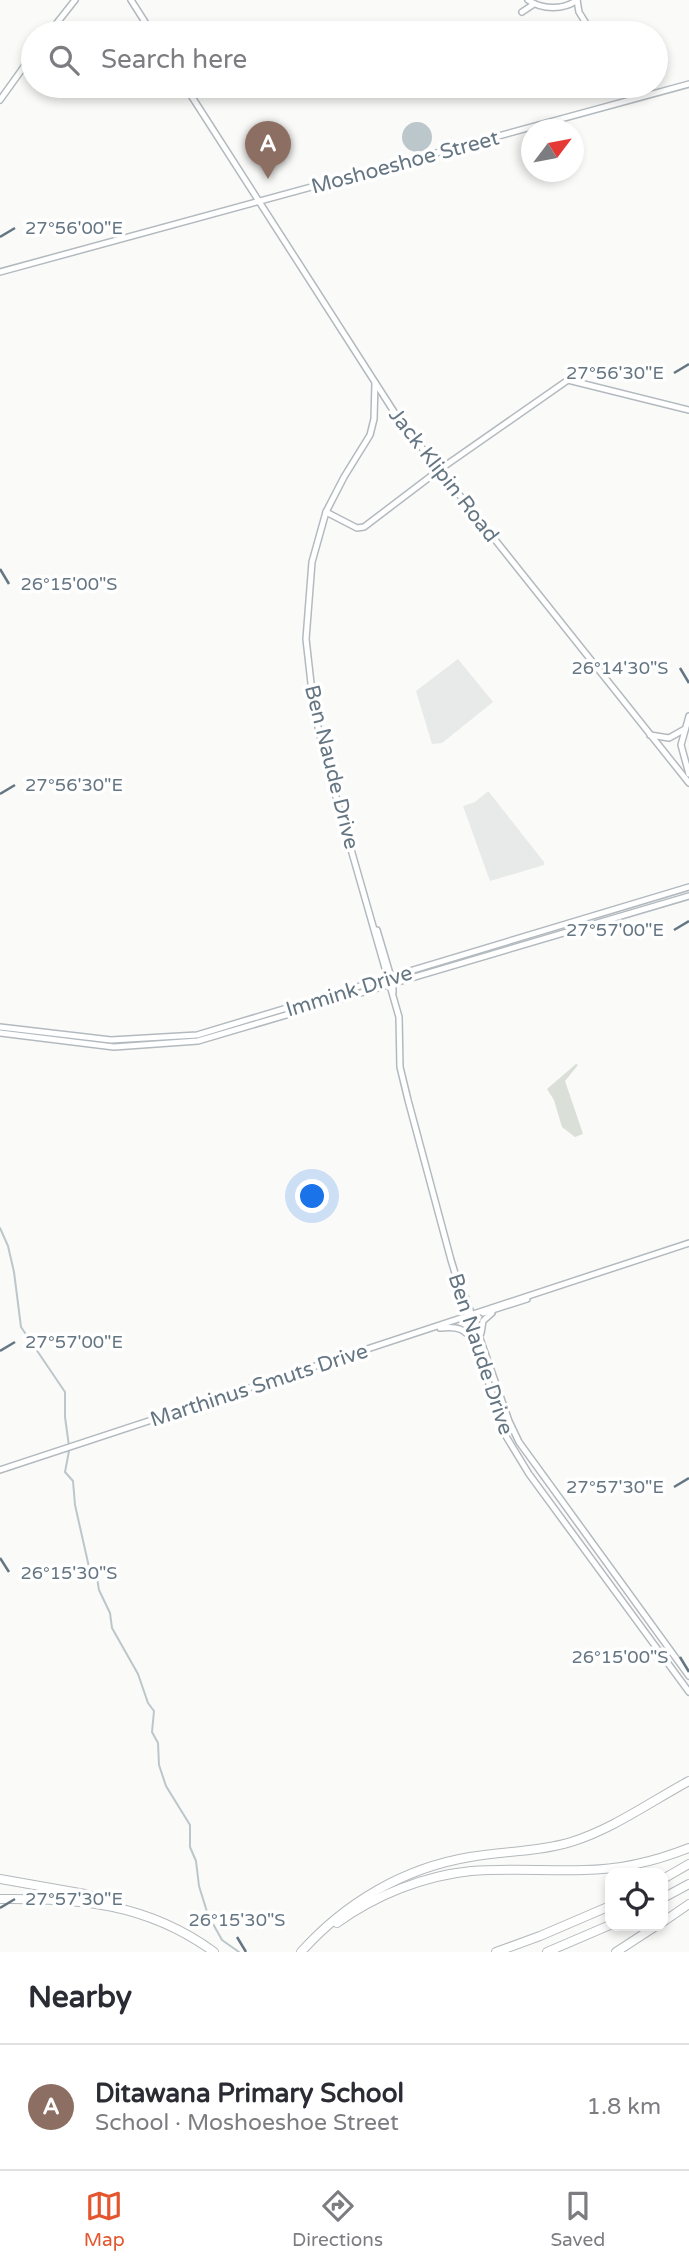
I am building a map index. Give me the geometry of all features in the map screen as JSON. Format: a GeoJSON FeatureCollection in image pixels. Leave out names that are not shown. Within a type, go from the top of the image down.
{"type":"FeatureCollection","features":[{"type":"Feature","properties":{"kind":"highway"},"geometry":{"type":"LineString","coordinates":[[302,1952],[342,1912],[391,1882],[457,1859],[572,1842],[622,1819],[687,1781]]}},
{"type":"Feature","properties":{"kind":"highway"},"geometry":{"type":"LineString","coordinates":[[302,1952],[330,1928],[365,1906],[400,1889],[430,1879],[486,1870],[606,1869],[648,1861],[689,1848]]}},
{"type":"Feature","properties":{"kind":"highway"},"geometry":{"type":"LineString","coordinates":[[668,1876],[689,1864]]}},
{"type":"Feature","properties":{"kind":"highway"},"geometry":{"type":"LineString","coordinates":[[0,1879],[85,1894],[180,1931],[214,1952]]}},
{"type":"Feature","properties":{"kind":"highway"},"geometry":{"type":"LineString","coordinates":[[668,1895],[689,1884]]}},
{"type":"Feature","properties":{"kind":"highway"},"geometry":{"type":"LineString","coordinates":[[0,1899],[57,1899],[124,1908]]}},
{"type":"Feature","properties":{"kind":"highway"},"geometry":{"type":"LineString","coordinates":[[668,1919],[686,1907]]}},
{"type":"Feature","properties":{"kind":"highway"},"geometry":{"type":"LineString","coordinates":[[496,1952],[550,1933],[605,1908]]}},
{"type":"Feature","properties":{"kind":"highway"},"geometry":{"type":"LineString","coordinates":[[547,1952],[605,1927]]}},
{"type":"Feature","properties":{"kind":"highway"},"geometry":{"type":"LineString","coordinates":[[617,1952],[648,1931]]}},
{"type":"Feature","properties":{"kind":"main road"},"geometry":{"type":"LineString","coordinates":[[58,21],[75,0]]}},
{"type":"Feature","properties":{"kind":"main road"},"geometry":{"type":"LineString","coordinates":[[131,0],[144,21]]}},
{"type":"Feature","properties":{"kind":"main road"},"geometry":{"type":"LineString","coordinates":[[530,1],[549,7],[570,5],[577,0],[579,12]]}},
{"type":"Feature","properties":{"kind":"main road"},"geometry":{"type":"LineString","coordinates":[[570,5],[585,21]]}},
{"type":"Feature","properties":{"kind":"main road"},"geometry":{"type":"LineString","coordinates":[[0,100],[21,71]]}},
{"type":"Feature","properties":{"kind":"main road","name":"Moshoeshoe Street"},"geometry":{"type":"LineString","coordinates":[[668,89],[689,84]]}},
{"type":"Feature","properties":{"kind":"main road","name":"Jack Klipin Road"},"geometry":{"type":"LineString","coordinates":[[194,98],[398,418],[648,734],[687,774]]}},
{"type":"Feature","properties":{"kind":"main road","name":"Moshoeshoe Street"},"geometry":{"type":"LineString","coordinates":[[0,272],[634,98]]}},
{"type":"Feature","properties":{"kind":"main road"},"geometry":{"type":"LineString","coordinates":[[326,512],[357,528],[365,527],[439,470],[568,380],[689,410]]}},
{"type":"Feature","properties":{"kind":"main road","name":"Ben Naude Drive"},"geometry":{"type":"LineString","coordinates":[[375,383],[374,419],[370,435],[326,512],[312,562],[306,639],[314,710],[331,780],[401,1024],[401,1072],[499,1421],[519,1460],[689,1692]]}},
{"type":"Feature","properties":{"kind":"main road"},"geometry":{"type":"LineString","coordinates":[[688,786],[681,745],[689,716]]}},
{"type":"Feature","properties":{"kind":"main road"},"geometry":{"type":"LineString","coordinates":[[648,734],[669,738],[685,729]]}},
{"type":"Feature","properties":{"kind":"main road","name":"Immink Drive"},"geometry":{"type":"LineString","coordinates":[[0,1033],[108,1047],[198,1041],[689,887]]}},
{"type":"Feature","properties":{"kind":"main road","name":"Immink Drive"},"geometry":{"type":"LineString","coordinates":[[0,1027],[111,1040],[197,1035],[689,896]]}},
{"type":"Feature","properties":{"kind":"main road","name":"Marthinus Smuts Drive"},"geometry":{"type":"LineString","coordinates":[[0,1470],[689,1243]]}},
{"type":"Feature","properties":{"kind":"main road"},"geometry":{"type":"LineString","coordinates":[[470,1316],[503,1307],[546,1290]]}},
{"type":"Feature","properties":{"kind":"main road"},"geometry":{"type":"LineString","coordinates":[[481,1351],[481,1324],[503,1307]]}},
{"type":"Feature","properties":{"kind":"main road","name":"Marthinus Smuts Drive"},"geometry":{"type":"LineString","coordinates":[[393,1340],[440,1328],[470,1316]]}},
{"type":"Feature","properties":{"kind":"main road"},"geometry":{"type":"LineString","coordinates":[[440,1328],[455,1326],[464,1330],[481,1351]]}},
{"type":"Feature","properties":{"kind":"main road","name":"Ben Naude Drive"},"geometry":{"type":"LineString","coordinates":[[481,1351],[527,1456],[689,1676]]}},
{"type":"Feature","properties":{"kind":"shaded area"},"geometry":{"type":"Polygon","coordinates":[[[417,122],[428,126],[432,137],[428,148],[417,152],[406,148],[402,137],[406,126],[417,122]]]}},
{"type":"Feature","properties":{"kind":"shaded area"},"geometry":{"type":"Polygon","coordinates":[[[458,659],[493,702],[442,743],[432,744],[416,691],[458,659]]]}},
{"type":"Feature","properties":{"kind":"shaded area"},"geometry":{"type":"Polygon","coordinates":[[[487,792],[544,865],[490,881],[463,806],[475,802],[487,792]]]}},
{"type":"Feature","properties":{"kind":"shaded area"},"geometry":{"type":"Polygon","coordinates":[[[578,1065],[565,1081],[583,1134],[575,1137],[562,1127],[554,1100],[547,1089],[578,1065]]]}},
{"type":"Feature","properties":{"kind":"waterway"},"geometry":{"type":"LineString","coordinates":[[0,1228],[8,1246],[14,1272],[21,1327],[65,1392],[69,1446]]}},
{"type":"Feature","properties":{"kind":"waterway"},"geometry":{"type":"LineString","coordinates":[[69,1451],[65,1472],[73,1481],[75,1505],[89,1567],[97,1578],[99,1590],[110,1613],[112,1628],[138,1674],[148,1703],[154,1711],[152,1732],[158,1743],[159,1765],[166,1786],[190,1825],[190,1847],[196,1861],[199,1886],[208,1915],[222,1940],[239,1952]]}},
{"type":"Feature","properties":{"kind":"place","name":"Ditawana Primary School"},"geometry":{"type":"Point","coordinates":[268,179]}}]}
